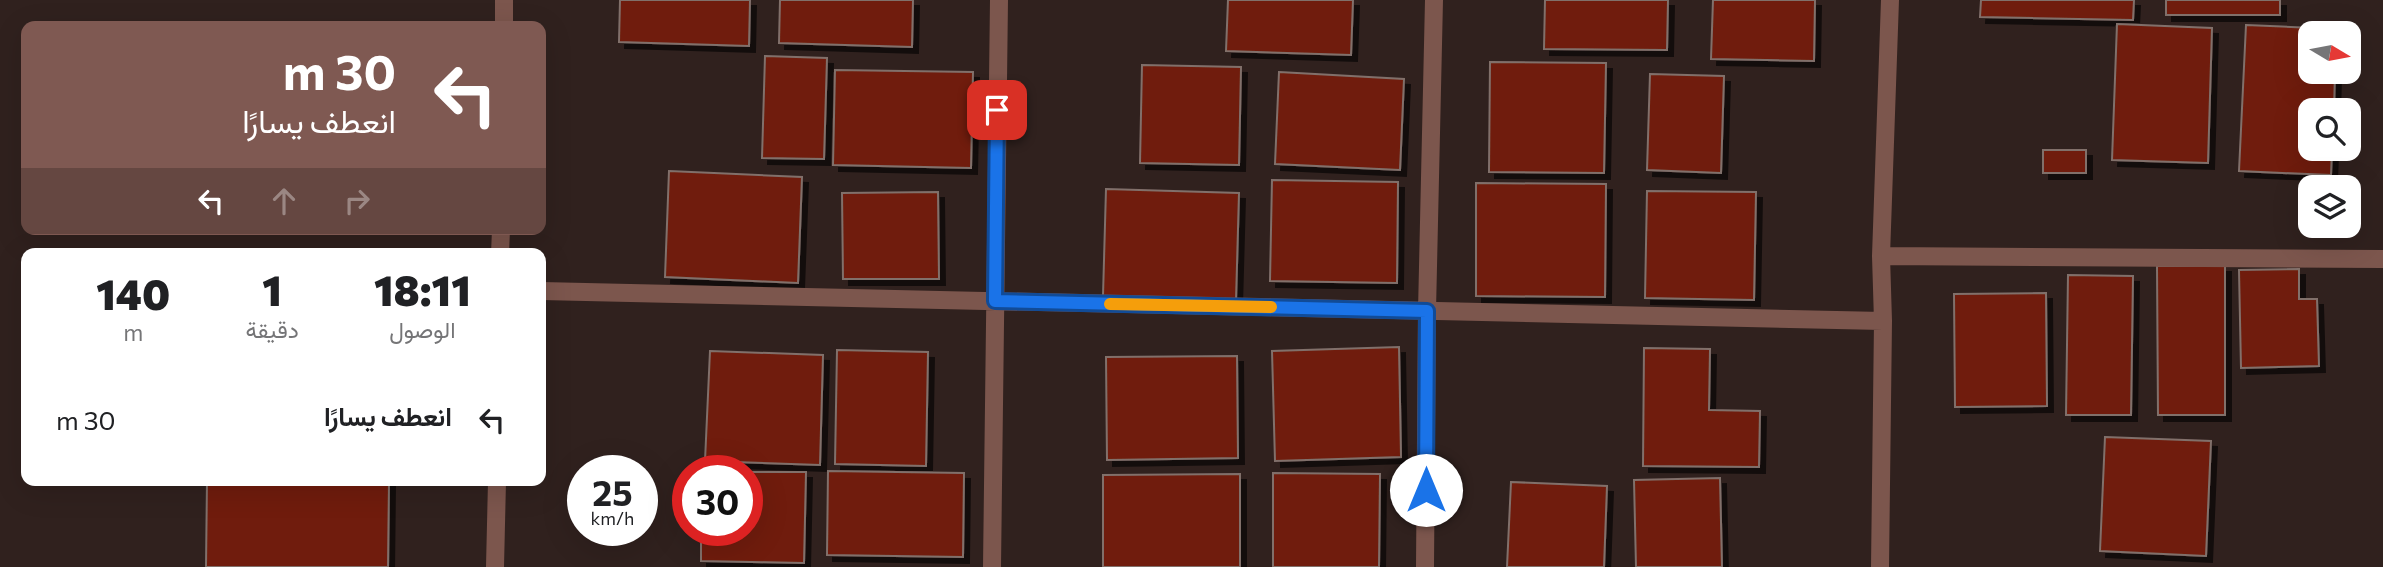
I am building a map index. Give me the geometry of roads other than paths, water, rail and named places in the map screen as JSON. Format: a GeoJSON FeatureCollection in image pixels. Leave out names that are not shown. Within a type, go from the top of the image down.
{"type":"FeatureCollection","features":[{"type":"Feature","properties":{"kind":"street"},"geometry":{"type":"LineString","coordinates":[[504,0],[504,21]]}},
{"type":"Feature","properties":{"kind":"street"},"geometry":{"type":"LineString","coordinates":[[992,567],[999,0]]}},
{"type":"Feature","properties":{"kind":"street"},"geometry":{"type":"LineString","coordinates":[[1425,567],[1434,0]]}},
{"type":"Feature","properties":{"kind":"street"},"geometry":{"type":"LineString","coordinates":[[1880,567],[1883,321],[1881,256],[1889,0]]}},
{"type":"Feature","properties":{"kind":"street"},"geometry":{"type":"LineString","coordinates":[[1881,256],[2383,259]]}},
{"type":"Feature","properties":{"kind":"street"},"geometry":{"type":"LineString","coordinates":[[546,291],[1883,321]]}},
{"type":"Feature","properties":{"kind":"street"},"geometry":{"type":"LineString","coordinates":[[495,567],[497,486]]}}]}
